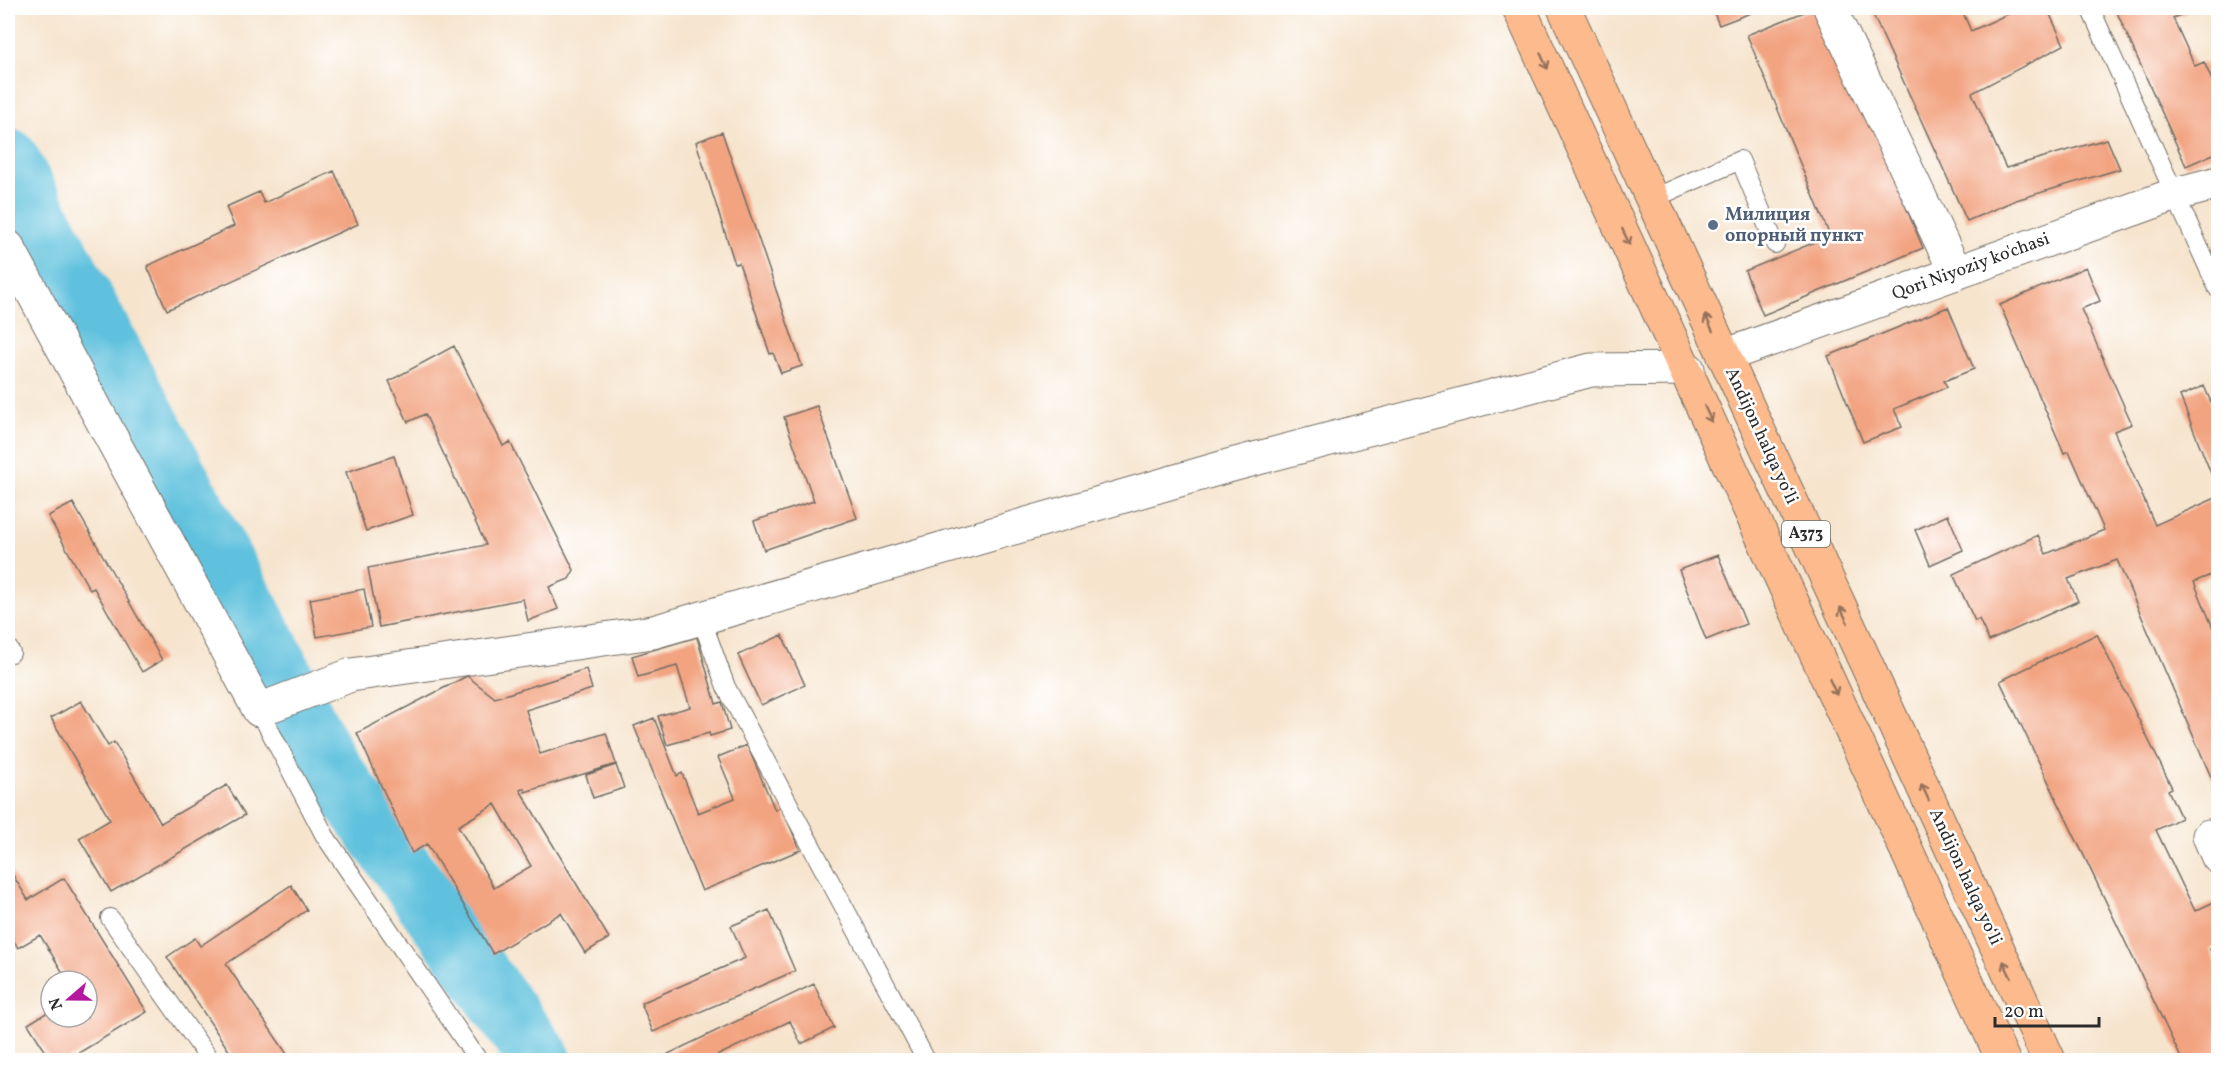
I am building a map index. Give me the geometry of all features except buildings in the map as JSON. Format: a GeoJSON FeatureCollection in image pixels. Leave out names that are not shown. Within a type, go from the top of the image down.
{"type":"FeatureCollection","features":[{"type":"Feature","properties":{"kind":"highway","name":"A373"},"geometry":{"type":"LineString","coordinates":[[1519,8],[1688,369],[2003,1060]]}},
{"type":"Feature","properties":{"kind":"highway","name":"Andijon halqa yo‘li"},"geometry":{"type":"LineString","coordinates":[[1564,8],[2049,1060]]}},
{"type":"Feature","properties":{"kind":"street"},"geometry":{"type":"LineString","coordinates":[[1830,8],[1956,273]]}},
{"type":"Feature","properties":{"kind":"street","name":"Qori Niyoziy ko'chasi"},"geometry":{"type":"LineString","coordinates":[[1724,356],[2176,194],[2218,183]]}},
{"type":"Feature","properties":{"kind":"street"},"geometry":{"type":"LineString","coordinates":[[8,247],[260,710],[351,675],[653,632],[1228,466],[1591,370],[1688,369]]}},
{"type":"Feature","properties":{"kind":"lane"},"geometry":{"type":"LineString","coordinates":[[2090,8],[2218,289]]}},
{"type":"Feature","properties":{"kind":"lane"},"geometry":{"type":"LineString","coordinates":[[1652,199],[1740,160],[1775,244]]}},
{"type":"Feature","properties":{"kind":"lane"},"geometry":{"type":"LineString","coordinates":[[701,618],[726,687],[926,1060]]}},
{"type":"Feature","properties":{"kind":"lane"},"geometry":{"type":"LineString","coordinates":[[260,710],[325,836],[478,1060]]}},
{"type":"Feature","properties":{"kind":"lane"},"geometry":{"type":"LineString","coordinates":[[110,918],[210,1060]]}},
{"type":"Feature","properties":{"kind":"waterway"},"geometry":{"type":"LineString","coordinates":[[8,159],[276,662],[325,761],[541,1060]]}},
{"type":"Feature","properties":{"kind":"place","name":"Милиция опорный пункт"},"geometry":{"type":"Point","coordinates":[1713,225]}}]}
